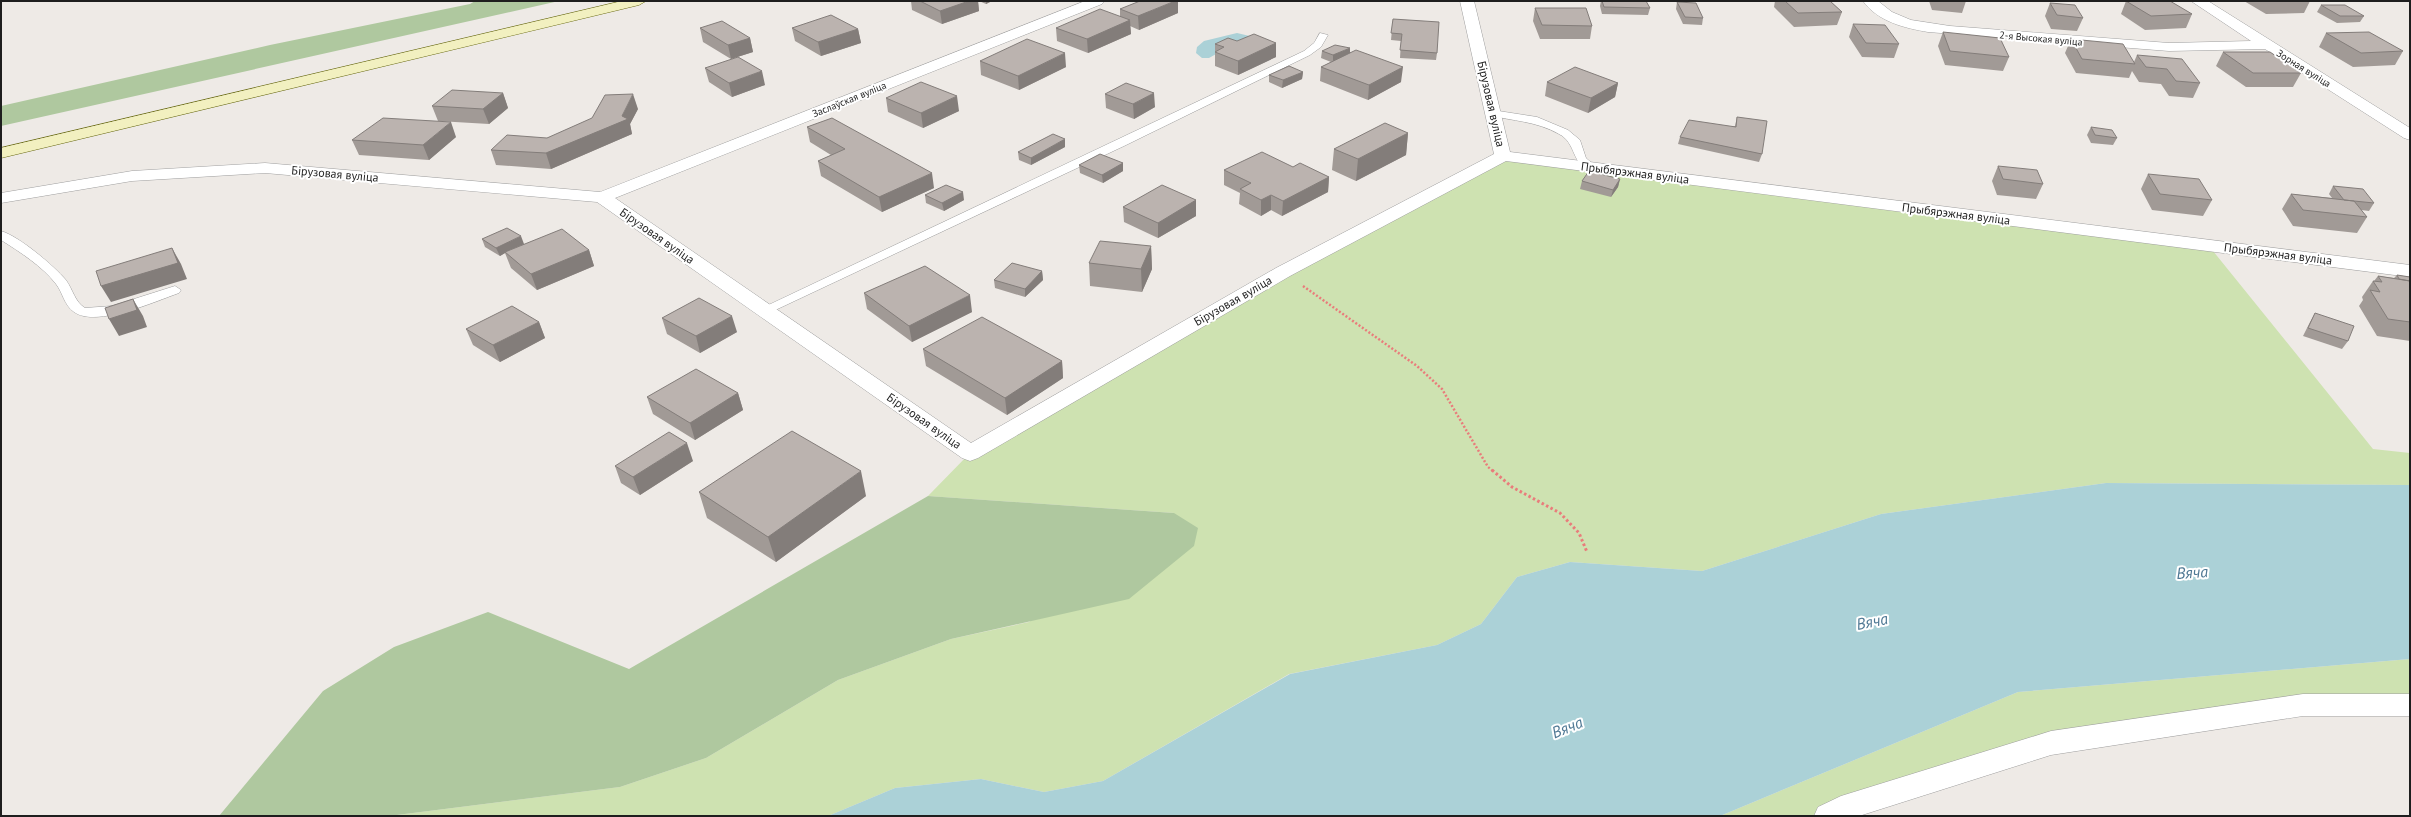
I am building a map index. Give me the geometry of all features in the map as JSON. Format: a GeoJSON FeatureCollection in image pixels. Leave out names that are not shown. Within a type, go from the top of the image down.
{"type":"FeatureCollection","features":[{"type":"Feature","properties":{"kind":"main road"},"geometry":{"type":"LineString","coordinates":[[1,152],[639,1]]}},
{"type":"Feature","properties":{"kind":"street","name":"Заслаўская вуліца"},"geometry":{"type":"LineString","coordinates":[[602,197],[1097,1]]}},
{"type":"Feature","properties":{"kind":"street","name":"Бірузовая вуліца"},"geometry":{"type":"LineString","coordinates":[[1,198],[132,176],[265,168],[602,197],[970,453],[1283,272],[1503,156],[1467,1]]}},
{"type":"Feature","properties":{"kind":"street","name":"2-я Высокая вуліца"},"geometry":{"type":"LineString","coordinates":[[1870,1],[1877,9],[1896,20],[1919,27],[2169,46],[2267,45]]}},
{"type":"Feature","properties":{"kind":"street","name":"Зорная вуліца"},"geometry":{"type":"LineString","coordinates":[[2198,1],[2410,135]]}},
{"type":"Feature","properties":{"kind":"street","name":"Прыбярэжная вуліца"},"geometry":{"type":"LineString","coordinates":[[1503,156],[2410,271]]}},
{"type":"Feature","properties":{"kind":"street"},"geometry":{"type":"LineString","coordinates":[[1829,816],[1852,805],[2051,743],[2303,705],[2410,705]]}},
{"type":"Feature","properties":{"kind":"lane"},"geometry":{"type":"LineString","coordinates":[[764,310],[1120,144],[1300,56],[1318,45],[1323,35]]}},
{"type":"Feature","properties":{"kind":"lane"},"geometry":{"type":"LineString","coordinates":[[1492,113],[1533,119],[1564,132],[1576,142],[1580,159],[1592,168]]}},
{"type":"Feature","properties":{"kind":"lane"},"geometry":{"type":"LineString","coordinates":[[1,235],[26,250],[60,281],[74,307],[82,312],[99,313],[175,290]]}},
{"type":"Feature","properties":{"kind":"path"},"geometry":{"type":"LineString","coordinates":[[1283,272],[1417,366],[1442,390],[1488,467],[1512,487],[1560,513],[1579,533],[1587,552]]}},
{"type":"Feature","properties":{"kind":"green space"},"geometry":{"type":"Polygon","coordinates":[[[475,1],[559,1],[1,126],[1,106],[270,45],[470,4],[475,1]]]}},
{"type":"Feature","properties":{"kind":"green space"},"geometry":{"type":"Polygon","coordinates":[[[1503,156],[2209,246],[2373,449],[2410,453],[2410,485],[2106,483],[1881,514],[1702,571],[1570,562],[1517,577],[1481,624],[1437,645],[1289,674],[1103,781],[1044,792],[981,779],[895,788],[828,816],[389,816],[620,787],[706,758],[838,680],[951,639],[1029,622],[1174,513],[928,496],[970,453],[1503,156]]]}},
{"type":"Feature","properties":{"kind":"green space"},"geometry":{"type":"Polygon","coordinates":[[[928,496],[1174,513],[1198,528],[1194,546],[1129,599],[951,639],[838,680],[706,758],[620,787],[389,816],[219,816],[323,691],[394,647],[488,612],[629,669],[928,496]]]}},
{"type":"Feature","properties":{"kind":"green space"},"geometry":{"type":"Polygon","coordinates":[[[2410,659],[2410,705],[2303,705],[2051,743],[1829,816],[1720,816],[2018,692],[2410,659]]]}},
{"type":"Feature","properties":{"kind":"water"},"geometry":{"type":"Polygon","coordinates":[[[1237,33],[1258,38],[1225,49],[1209,58],[1202,58],[1196,53],[1197,47],[1204,41],[1237,33]]]}},
{"type":"Feature","properties":{"kind":"water","name":"Вяча"},"geometry":{"type":"Polygon","coordinates":[[[2106,483],[2410,485],[2410,659],[2018,692],[1720,816],[828,816],[895,788],[981,779],[1044,792],[1103,781],[1290,674],[1437,645],[1481,624],[1517,577],[1570,562],[1702,571],[1881,514],[2106,483]]]}},
{"type":"Feature","properties":{"kind":"building"},"geometry":{"type":"Polygon","coordinates":[[[920,1],[969,1],[940,11],[920,1]]]}},
{"type":"Feature","properties":{"kind":"building"},"geometry":{"type":"Polygon","coordinates":[[[1140,1],[1175,1],[1138,16],[1120,9],[1140,1]]]}},
{"type":"Feature","properties":{"kind":"building"},"geometry":{"type":"Polygon","coordinates":[[[1602,1],[1646,1],[1650,8],[1604,7],[1602,1]]]}},
{"type":"Feature","properties":{"kind":"building"},"geometry":{"type":"Polygon","coordinates":[[[1785,1],[1830,1],[1842,12],[1798,13],[1785,1]]]}},
{"type":"Feature","properties":{"kind":"building"},"geometry":{"type":"Polygon","coordinates":[[[2126,1],[2170,1],[2192,14],[2151,16],[2126,1]]]}},
{"type":"Feature","properties":{"kind":"building"},"geometry":{"type":"Polygon","coordinates":[[[1677,2],[1696,3],[1703,18],[1685,17],[1677,2]]]}},
{"type":"Feature","properties":{"kind":"building"},"geometry":{"type":"Polygon","coordinates":[[[2050,3],[2075,5],[2083,18],[2057,15],[2050,3]]]}},
{"type":"Feature","properties":{"kind":"building"},"geometry":{"type":"Polygon","coordinates":[[[2321,5],[2345,5],[2364,16],[2340,16],[2321,5]]]}},
{"type":"Feature","properties":{"kind":"building"},"geometry":{"type":"Polygon","coordinates":[[[1535,8],[1586,8],[1592,26],[1542,25],[1535,8]]]}},
{"type":"Feature","properties":{"kind":"building"},"geometry":{"type":"Polygon","coordinates":[[[1100,9],[1130,20],[1087,39],[1056,28],[1100,9]]]}},
{"type":"Feature","properties":{"kind":"building"},"geometry":{"type":"Polygon","coordinates":[[[831,15],[858,29],[818,42],[792,28],[831,15]]]}},
{"type":"Feature","properties":{"kind":"building"},"geometry":{"type":"Polygon","coordinates":[[[1393,19],[1439,22],[1437,53],[1400,50],[1402,34],[1391,33],[1393,19]]]}},
{"type":"Feature","properties":{"kind":"building"},"geometry":{"type":"Polygon","coordinates":[[[722,21],[750,38],[728,45],[700,28],[722,21]]]}},
{"type":"Feature","properties":{"kind":"building"},"geometry":{"type":"Polygon","coordinates":[[[1853,24],[1885,25],[1899,44],[1866,43],[1853,24]]]}},
{"type":"Feature","properties":{"kind":"building"},"geometry":{"type":"Polygon","coordinates":[[[1943,32],[2000,38],[2009,57],[1950,51],[1943,32]]]}},
{"type":"Feature","properties":{"kind":"building"},"geometry":{"type":"Polygon","coordinates":[[[2369,32],[2403,51],[2361,53],[2326,33],[2369,32]]]}},
{"type":"Feature","properties":{"kind":"building"},"geometry":{"type":"Polygon","coordinates":[[[1254,34],[1276,43],[1238,61],[1215,52],[1224,47],[1215,44],[1228,38],[1237,41],[1254,34]]]}},
{"type":"Feature","properties":{"kind":"building"},"geometry":{"type":"Polygon","coordinates":[[[1027,39],[1065,53],[1018,76],[980,61],[1027,39]]]}},
{"type":"Feature","properties":{"kind":"building"},"geometry":{"type":"Polygon","coordinates":[[[2071,39],[2123,44],[2135,64],[2082,59],[2071,39]]]}},
{"type":"Feature","properties":{"kind":"building"},"geometry":{"type":"Polygon","coordinates":[[[1335,45],[1350,48],[1333,55],[1322,51],[1335,45]]]}},
{"type":"Feature","properties":{"kind":"building"},"geometry":{"type":"Polygon","coordinates":[[[1356,50],[1403,67],[1369,85],[1321,67],[1356,50]]]}},
{"type":"Feature","properties":{"kind":"building"},"geometry":{"type":"Polygon","coordinates":[[[2223,52],[2270,52],[2301,73],[2253,73],[2223,52]]]}},
{"type":"Feature","properties":{"kind":"building"},"geometry":{"type":"Polygon","coordinates":[[[2137,55],[2182,59],[2200,83],[2176,81],[2167,69],[2146,67],[2137,55]]]}},
{"type":"Feature","properties":{"kind":"building"},"geometry":{"type":"Polygon","coordinates":[[[738,57],[762,71],[729,83],[705,68],[738,57]]]}},
{"type":"Feature","properties":{"kind":"building"},"geometry":{"type":"Polygon","coordinates":[[[1289,66],[1303,72],[1283,80],[1269,75],[1289,66]]]}},
{"type":"Feature","properties":{"kind":"building"},"geometry":{"type":"Polygon","coordinates":[[[1575,67],[1618,83],[1591,98],[1547,82],[1575,67]]]}},
{"type":"Feature","properties":{"kind":"building"},"geometry":{"type":"Polygon","coordinates":[[[921,82],[957,96],[921,113],[886,98],[921,82]]]}},
{"type":"Feature","properties":{"kind":"building"},"geometry":{"type":"Polygon","coordinates":[[[1126,83],[1154,93],[1133,104],[1105,94],[1126,83]]]}},
{"type":"Feature","properties":{"kind":"building"},"geometry":{"type":"Polygon","coordinates":[[[452,90],[503,93],[483,109],[432,106],[452,90]]]}},
{"type":"Feature","properties":{"kind":"building"},"geometry":{"type":"Polygon","coordinates":[[[633,94],[622,116],[628,119],[546,153],[491,150],[507,135],[547,138],[592,118],[605,95],[633,94]]]}},
{"type":"Feature","properties":{"kind":"building"},"geometry":{"type":"Polygon","coordinates":[[[1737,117],[1767,121],[1762,154],[1680,137],[1689,120],[1736,127],[1737,117]]]}},
{"type":"Feature","properties":{"kind":"building"},"geometry":{"type":"Polygon","coordinates":[[[383,118],[451,122],[423,145],[352,140],[383,118]]]}},
{"type":"Feature","properties":{"kind":"building"},"geometry":{"type":"Polygon","coordinates":[[[832,118],[932,173],[879,197],[818,161],[845,149],[807,127],[832,118]]]}},
{"type":"Feature","properties":{"kind":"building"},"geometry":{"type":"Polygon","coordinates":[[[1385,123],[1408,133],[1358,159],[1334,149],[1385,123]]]}},
{"type":"Feature","properties":{"kind":"building"},"geometry":{"type":"Polygon","coordinates":[[[2091,127],[2112,130],[2117,138],[2095,135],[2091,127]]]}},
{"type":"Feature","properties":{"kind":"building"},"geometry":{"type":"Polygon","coordinates":[[[1053,134],[1065,139],[1031,158],[1018,152],[1053,134]]]}},
{"type":"Feature","properties":{"kind":"building"},"geometry":{"type":"Polygon","coordinates":[[[1262,152],[1293,167],[1300,163],[1329,177],[1283,201],[1271,195],[1261,200],[1240,189],[1251,183],[1224,170],[1262,152]]]}},
{"type":"Feature","properties":{"kind":"building"},"geometry":{"type":"Polygon","coordinates":[[[1100,154],[1123,163],[1102,175],[1079,165],[1100,154]]]}},
{"type":"Feature","properties":{"kind":"building"},"geometry":{"type":"Polygon","coordinates":[[[1998,166],[2037,170],[2043,184],[2003,179],[1998,166]]]}},
{"type":"Feature","properties":{"kind":"building"},"geometry":{"type":"Polygon","coordinates":[[[1589,171],[1620,179],[1613,190],[1582,181],[1589,171]]]}},
{"type":"Feature","properties":{"kind":"building"},"geometry":{"type":"Polygon","coordinates":[[[2148,174],[2199,179],[2212,200],[2160,194],[2148,174]]]}},
{"type":"Feature","properties":{"kind":"building"},"geometry":{"type":"Polygon","coordinates":[[[946,185],[963,192],[942,203],[925,195],[946,185]]]}},
{"type":"Feature","properties":{"kind":"building"},"geometry":{"type":"Polygon","coordinates":[[[1162,185],[1196,200],[1158,223],[1123,207],[1162,185]]]}},
{"type":"Feature","properties":{"kind":"building"},"geometry":{"type":"Polygon","coordinates":[[[2333,186],[2363,189],[2374,203],[2344,200],[2333,186]]]}},
{"type":"Feature","properties":{"kind":"building"},"geometry":{"type":"Polygon","coordinates":[[[2291,194],[2354,201],[2367,217],[2303,210],[2291,194]]]}},
{"type":"Feature","properties":{"kind":"building"},"geometry":{"type":"Polygon","coordinates":[[[507,228],[521,236],[496,248],[482,239],[507,228]]]}},
{"type":"Feature","properties":{"kind":"building"},"geometry":{"type":"Polygon","coordinates":[[[562,229],[589,250],[531,274],[505,252],[562,229]]]}},
{"type":"Feature","properties":{"kind":"building"},"geometry":{"type":"Polygon","coordinates":[[[1100,241],[1151,246],[1141,269],[1089,263],[1100,241]]]}},
{"type":"Feature","properties":{"kind":"building"},"geometry":{"type":"Polygon","coordinates":[[[172,248],[178,263],[101,286],[96,271],[172,248]]]}},
{"type":"Feature","properties":{"kind":"building"},"geometry":{"type":"Polygon","coordinates":[[[1012,263],[1042,271],[1025,289],[994,280],[1012,263]]]}},
{"type":"Feature","properties":{"kind":"building"},"geometry":{"type":"Polygon","coordinates":[[[925,266],[970,295],[909,326],[864,293],[925,266]]]}},
{"type":"Feature","properties":{"kind":"building"},"geometry":{"type":"Polygon","coordinates":[[[2397,275],[2410,277],[2410,281],[2399,279],[2397,275]]]}},
{"type":"Feature","properties":{"kind":"building"},"geometry":{"type":"Polygon","coordinates":[[[2378,276],[2410,281],[2410,322],[2388,319],[2370,290],[2380,292],[2373,281],[2382,282],[2378,276]]]}},
{"type":"Feature","properties":{"kind":"building"},"geometry":{"type":"Polygon","coordinates":[[[699,298],[732,316],[696,336],[662,318],[699,298]]]}},
{"type":"Feature","properties":{"kind":"building"},"geometry":{"type":"Polygon","coordinates":[[[133,299],[137,310],[109,319],[105,308],[133,299]]]}},
{"type":"Feature","properties":{"kind":"building"},"geometry":{"type":"Polygon","coordinates":[[[512,306],[539,322],[493,345],[466,329],[512,306]]]}},
{"type":"Feature","properties":{"kind":"building"},"geometry":{"type":"Polygon","coordinates":[[[2315,313],[2354,326],[2348,341],[2308,328],[2315,313]]]}},
{"type":"Feature","properties":{"kind":"building"},"geometry":{"type":"Polygon","coordinates":[[[982,317],[1062,361],[1005,398],[923,349],[982,317]]]}},
{"type":"Feature","properties":{"kind":"building"},"geometry":{"type":"Polygon","coordinates":[[[696,369],[738,393],[690,423],[647,397],[696,369]]]}},
{"type":"Feature","properties":{"kind":"building"},"geometry":{"type":"Polygon","coordinates":[[[792,431],[861,471],[768,537],[699,492],[792,431]]]}},
{"type":"Feature","properties":{"kind":"building"},"geometry":{"type":"Polygon","coordinates":[[[669,432],[687,443],[633,477],[615,466],[669,432]]]}}]}
